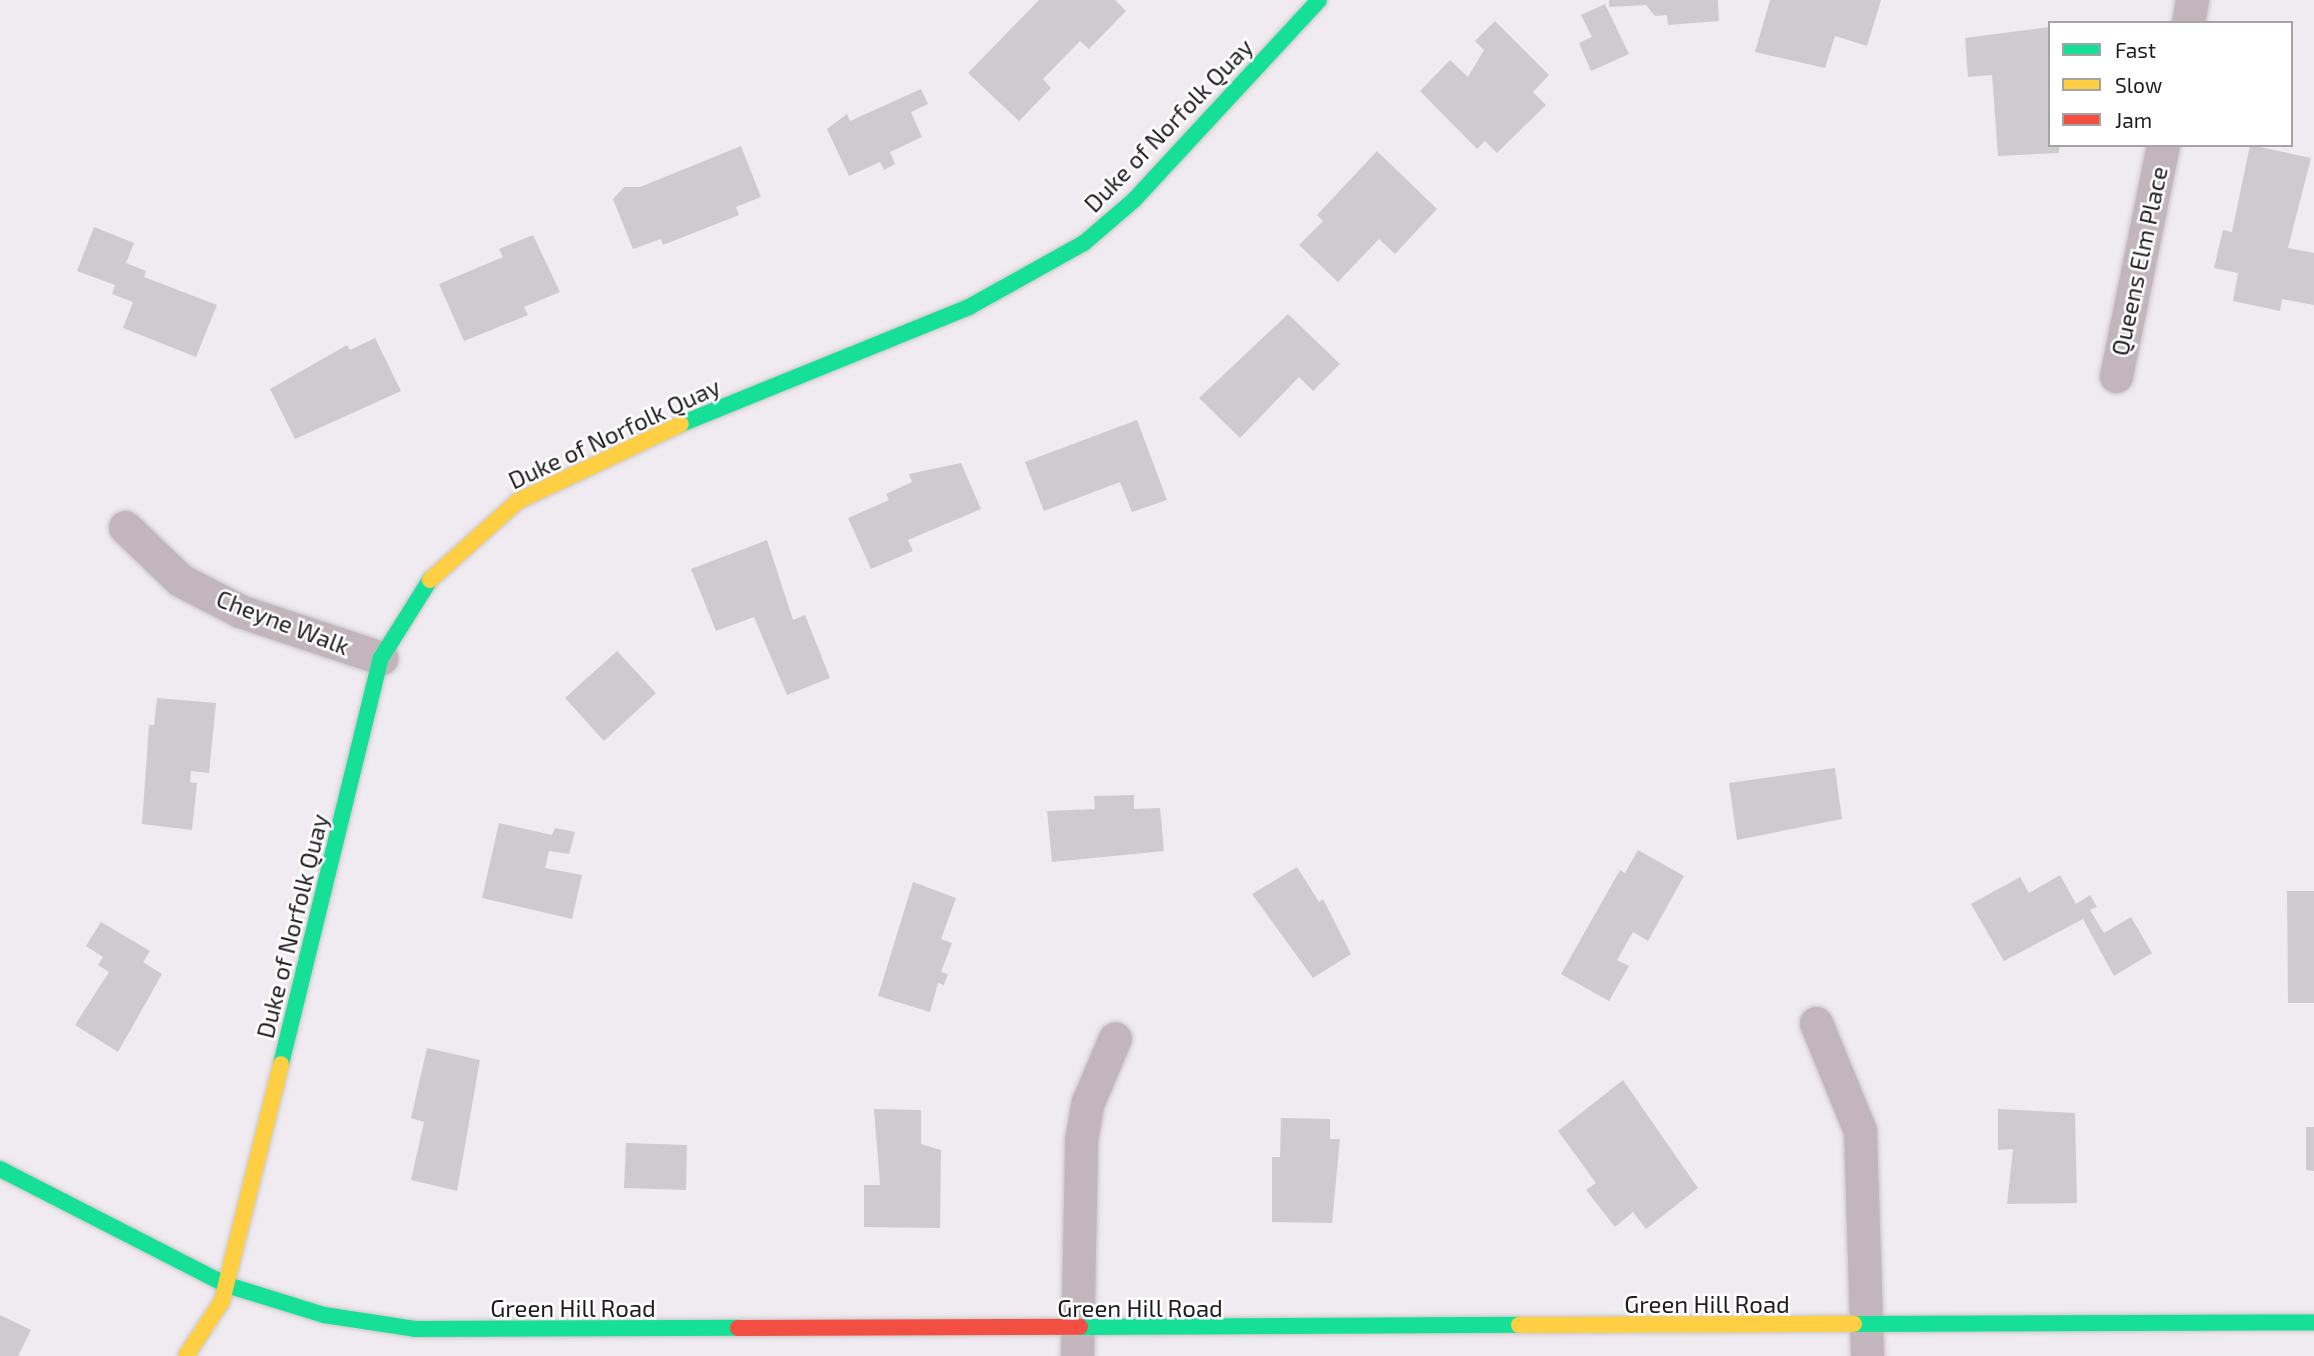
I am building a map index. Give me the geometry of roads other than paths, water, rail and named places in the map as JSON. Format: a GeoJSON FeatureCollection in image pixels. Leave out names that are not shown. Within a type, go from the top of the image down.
{"type":"FeatureCollection","features":[{"type":"Feature","properties":{"kind":"street","name":"Duke of Norfolk Quay"},"geometry":{"type":"LineString","coordinates":[[186,1356],[227,1285],[381,658],[434,573],[518,501],[650,436],[969,307],[1084,243],[1134,200],[1319,0]]}},
{"type":"Feature","properties":{"kind":"street"},"geometry":{"type":"LineString","coordinates":[[2188,21],[2192,0]]}},
{"type":"Feature","properties":{"kind":"street","name":"Queens Elm Place"},"geometry":{"type":"LineString","coordinates":[[2116,376],[2163,147]]}},
{"type":"Feature","properties":{"kind":"street","name":"Cheyne Walk"},"geometry":{"type":"LineString","coordinates":[[125,527],[180,580],[240,611],[381,658]]}},
{"type":"Feature","properties":{"kind":"street"},"geometry":{"type":"LineString","coordinates":[[1816,1023],[1860,1131],[1867,1341]]}},
{"type":"Feature","properties":{"kind":"street"},"geometry":{"type":"LineString","coordinates":[[1078,1344],[1081,1140],[1088,1102],[1115,1038]]}},
{"type":"Feature","properties":{"kind":"street","name":"Green Hill Road"},"geometry":{"type":"LineString","coordinates":[[0,1168],[227,1285],[324,1315],[415,1329],[1078,1344],[1867,1341],[2314,1322]]}}]}
